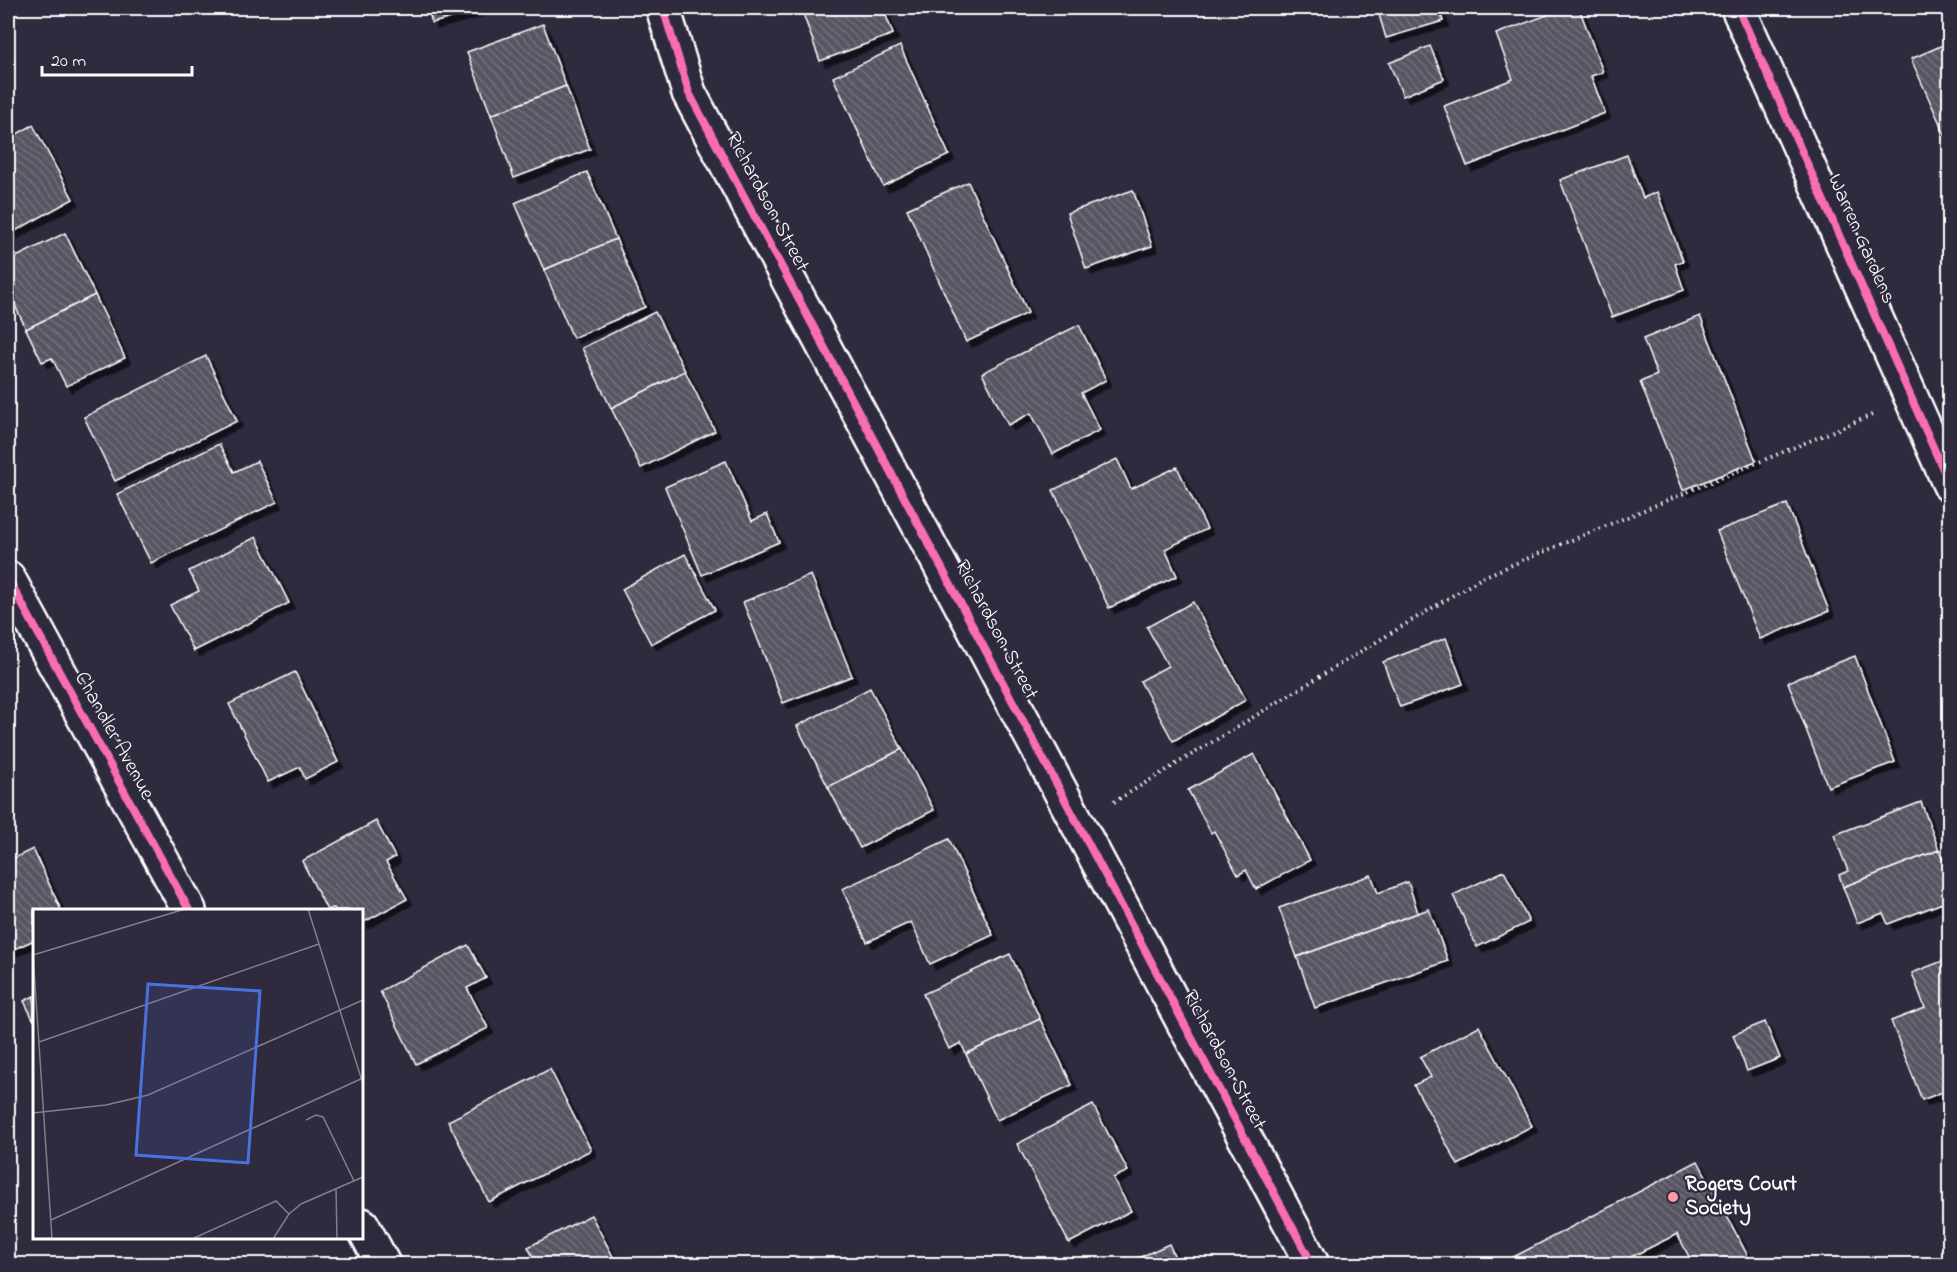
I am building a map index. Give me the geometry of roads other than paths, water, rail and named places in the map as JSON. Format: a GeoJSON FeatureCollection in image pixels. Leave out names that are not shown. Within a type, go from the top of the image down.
{"type":"FeatureCollection","features":[{"type":"Feature","properties":{"kind":"street","name":"Richardson Street"},"geometry":{"type":"LineString","coordinates":[[663,8],[689,93],[1312,1264]]}},
{"type":"Feature","properties":{"kind":"street","name":"Warren Gardens"},"geometry":{"type":"LineString","coordinates":[[1738,8],[1950,485]]}},
{"type":"Feature","properties":{"kind":"street","name":"Chandler Avenue"},"geometry":{"type":"LineString","coordinates":[[8,578],[188,909]]}},
{"type":"Feature","properties":{"kind":"street"},"geometry":{"type":"LineString","coordinates":[[363,1227],[383,1264]]}},
{"type":"Feature","properties":{"kind":"place","name":"Rogers Court Society"},"geometry":{"type":"Point","coordinates":[1673,1197]}}]}
